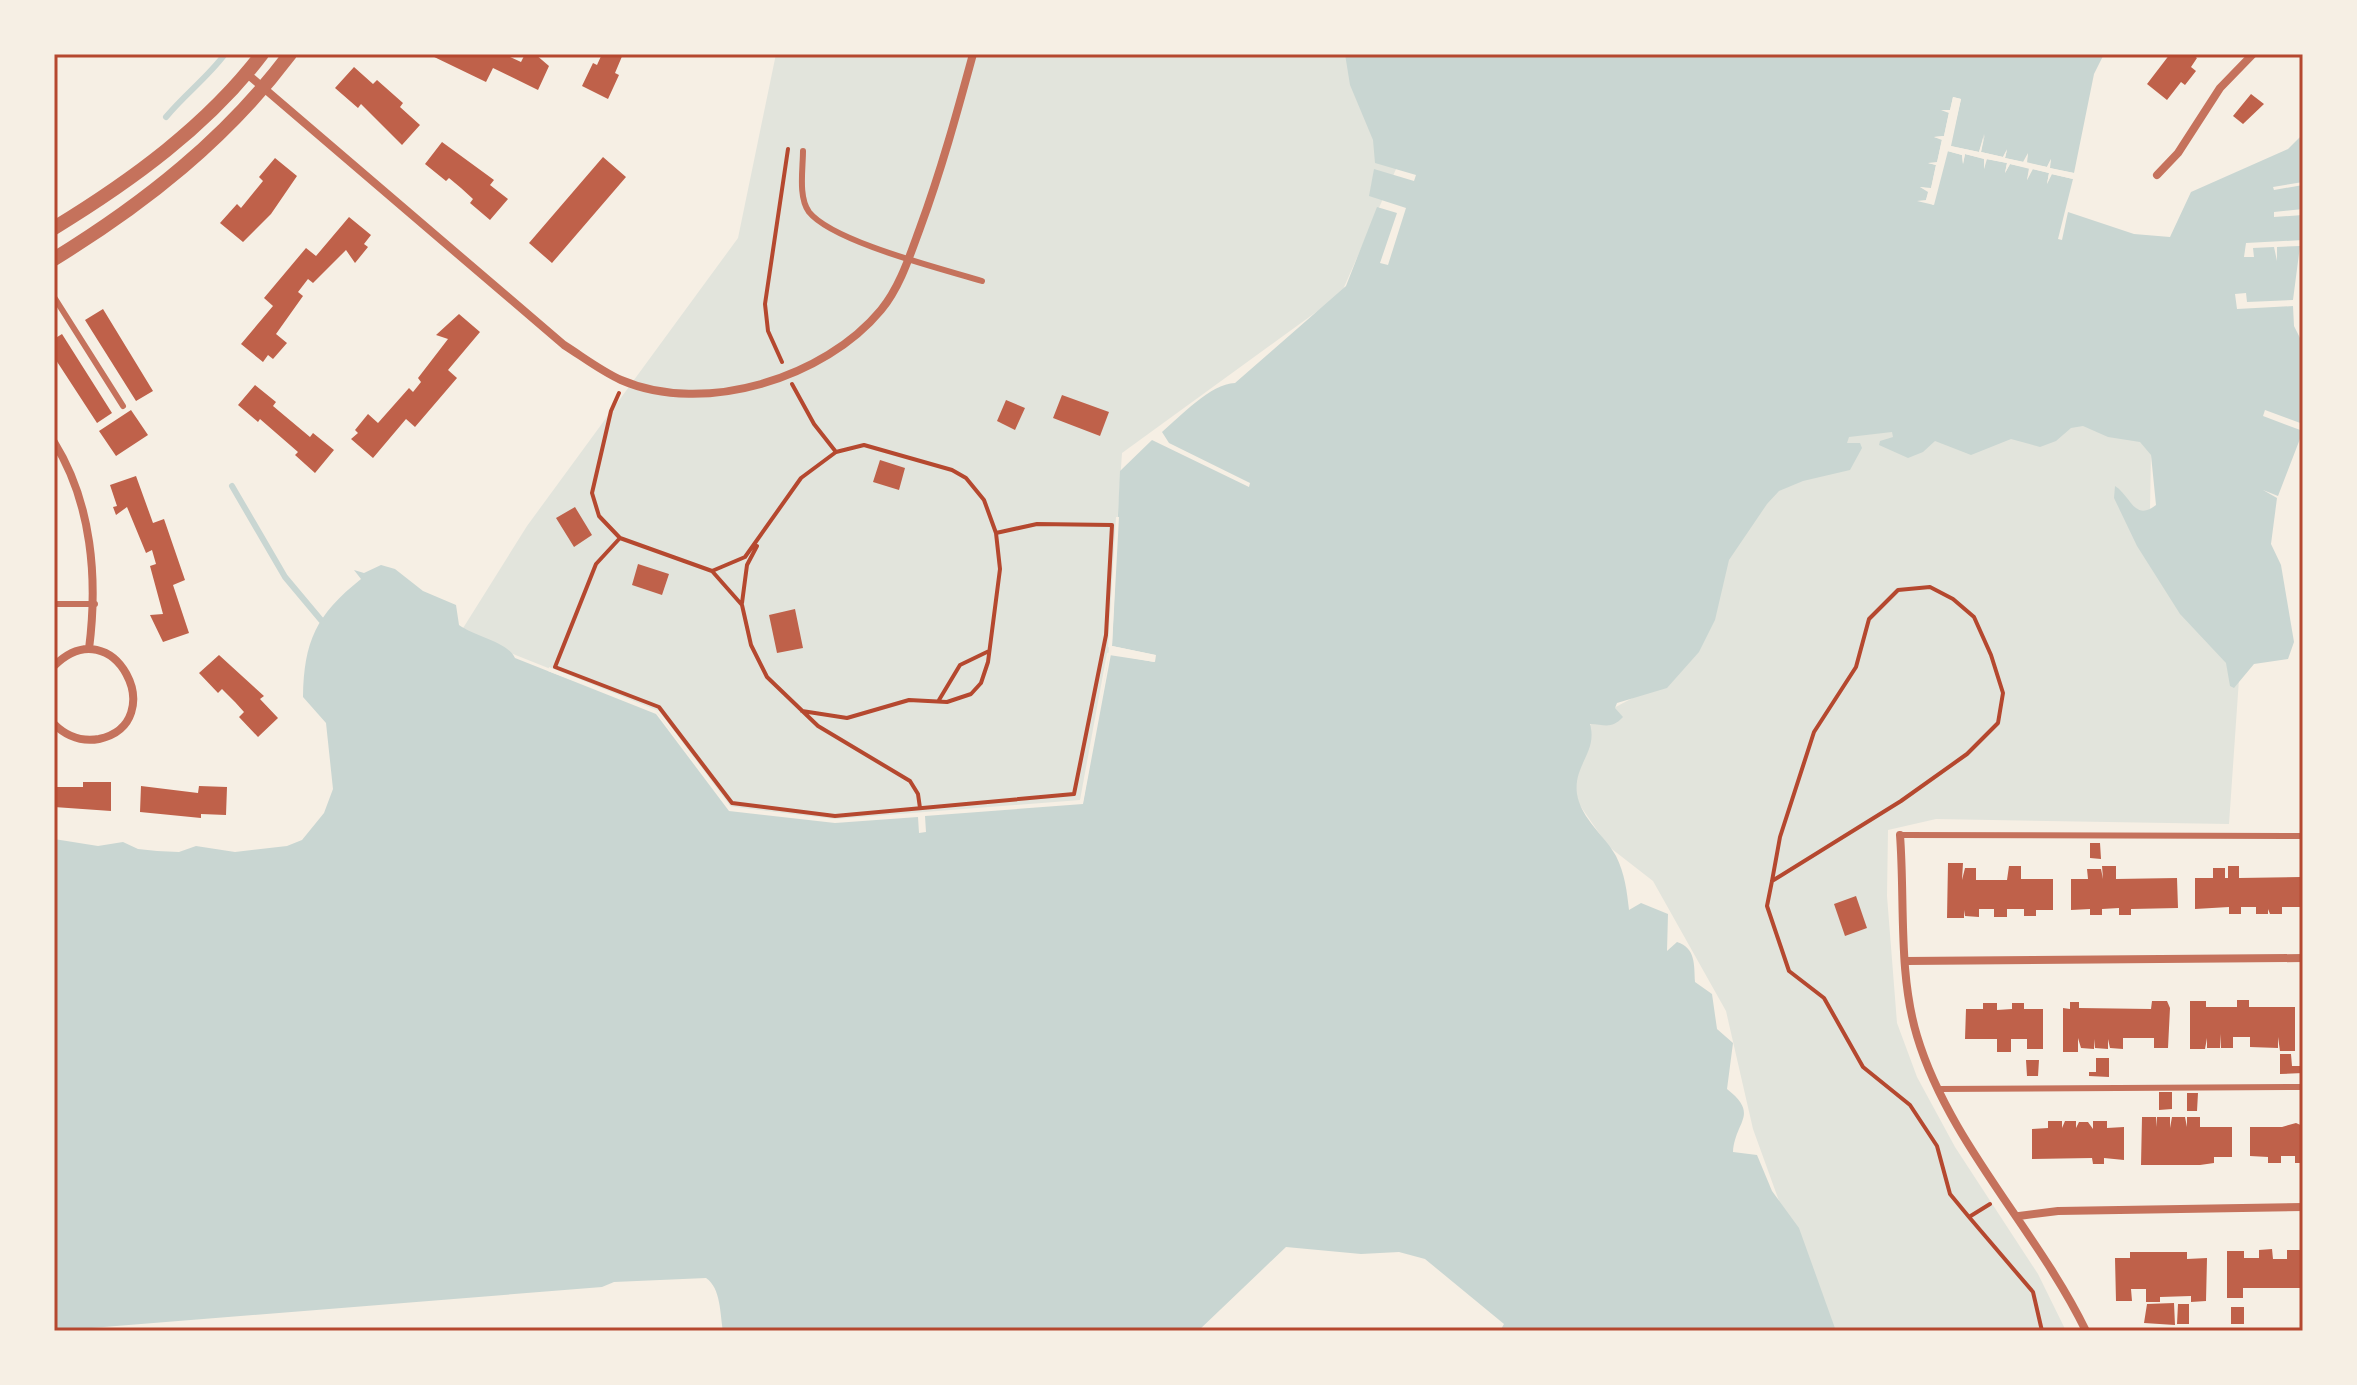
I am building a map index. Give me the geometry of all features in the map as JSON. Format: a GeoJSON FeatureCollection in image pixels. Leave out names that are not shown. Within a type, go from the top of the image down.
{"type":"FeatureCollection","features":[{"type":"Feature","properties":{"kind":"street"},"geometry":{"type":"LineString","coordinates":[[54,228],[151,163],[262,54]]}},
{"type":"Feature","properties":{"kind":"street"},"geometry":{"type":"LineString","coordinates":[[54,259],[174,177],[232,123],[290,54]]}},
{"type":"Feature","properties":{"kind":"street"},"geometry":{"type":"LineString","coordinates":[[246,73],[544,329],[624,381],[657,388],[714,392],[743,390],[788,376],[828,356],[883,309],[910,258],[933,198],[973,54]]}},
{"type":"Feature","properties":{"kind":"street"},"geometry":{"type":"LineString","coordinates":[[2157,175],[2178,153],[2220,88],[2253,54]]}},
{"type":"Feature","properties":{"kind":"street"},"geometry":{"type":"LineString","coordinates":[[54,442],[77,490],[89,542],[95,604],[89,649]]}},
{"type":"Feature","properties":{"kind":"street"},"geometry":{"type":"LineString","coordinates":[[54,666],[75,651],[89,649],[105,652],[128,672],[134,703],[128,717],[105,737],[90,740],[75,738],[54,724]]}},
{"type":"Feature","properties":{"kind":"street"},"geometry":{"type":"LineString","coordinates":[[1900,835],[1906,961],[1916,1033],[1938,1089],[2068,1293],[2086,1331]]}},
{"type":"Feature","properties":{"kind":"street"},"geometry":{"type":"LineString","coordinates":[[1906,961],[2303,958]]}},
{"type":"Feature","properties":{"kind":"street"},"geometry":{"type":"LineString","coordinates":[[2019,1216],[2058,1211],[2303,1207]]}},
{"type":"Feature","properties":{"kind":"lane"},"geometry":{"type":"LineString","coordinates":[[803,151],[803,194],[808,211],[831,230],[982,281]]}},
{"type":"Feature","properties":{"kind":"lane"},"geometry":{"type":"LineString","coordinates":[[54,297],[123,406]]}},
{"type":"Feature","properties":{"kind":"lane"},"geometry":{"type":"LineString","coordinates":[[54,604],[95,604]]}},
{"type":"Feature","properties":{"kind":"lane"},"geometry":{"type":"LineString","coordinates":[[1900,835],[2303,836]]}},
{"type":"Feature","properties":{"kind":"lane"},"geometry":{"type":"LineString","coordinates":[[1938,1089],[2303,1087]]}},
{"type":"Feature","properties":{"kind":"path"},"geometry":{"type":"LineString","coordinates":[[788,149],[765,304],[768,331],[814,424],[836,452]]}},
{"type":"Feature","properties":{"kind":"path"},"geometry":{"type":"LineString","coordinates":[[624,381],[611,411],[592,493],[599,516],[620,538],[712,571],[742,605]]}},
{"type":"Feature","properties":{"kind":"path"},"geometry":{"type":"LineString","coordinates":[[802,711],[847,718],[909,700],[959,700],[971,694],[981,683],[989,651],[1000,569],[996,533],[984,500],[966,478],[952,470],[864,445],[836,452],[801,478],[747,565],[742,605],[751,645],[767,677],[802,711],[846,746],[910,781],[918,794],[920,808]]}},
{"type":"Feature","properties":{"kind":"path"},"geometry":{"type":"LineString","coordinates":[[620,538],[596,564],[555,667],[659,707],[732,803],[835,816],[1074,794],[1106,635],[1112,525],[1037,524],[996,533]]}},
{"type":"Feature","properties":{"kind":"path"},"geometry":{"type":"LineString","coordinates":[[712,571],[745,557],[759,542]]}},
{"type":"Feature","properties":{"kind":"path"},"geometry":{"type":"LineString","coordinates":[[1772,881],[1901,801],[1967,754],[1998,723],[2003,693],[1991,655],[1974,617],[1953,599],[1930,587],[1898,590],[1869,619],[1856,667],[1814,732],[1780,837],[1767,906],[1789,971],[1824,998],[1863,1067],[1910,1105],[1937,1146],[1950,1194],[2033,1292],[2042,1331]]}},
{"type":"Feature","properties":{"kind":"path"},"geometry":{"type":"LineString","coordinates":[[938,701],[960,665],[989,651]]}},
{"type":"Feature","properties":{"kind":"path"},"geometry":{"type":"LineString","coordinates":[[1969,1217],[2005,1195]]}},
{"type":"Feature","properties":{"kind":"shaded area"},"geometry":{"type":"Polygon","coordinates":[[[776,54],[1354,54],[1400,160],[1341,294],[1122,453],[1108,662],[1081,801],[836,820],[728,806],[656,711],[460,633],[527,526],[738,238],[776,54]]]}},
{"type":"Feature","properties":{"kind":"shaded area"},"geometry":{"type":"Polygon","coordinates":[[[1345,54],[2104,54],[2094,74],[2074,173],[2049,168],[2051,159],[2047,167],[2026,162],[2028,154],[2024,162],[2005,158],[2007,150],[2003,157],[1981,152],[1984,134],[1979,152],[1950,146],[1961,99],[1953,97],[1950,111],[1942,110],[1949,112],[1944,136],[1934,137],[1942,139],[1937,163],[1928,163],[1936,165],[1931,189],[1920,187],[1929,191],[1926,200],[1933,205],[1947,151],[1962,155],[1963,164],[1965,154],[1985,159],[1984,169],[1986,159],[2007,163],[2005,173],[2010,164],[2030,169],[2027,180],[2032,169],[2049,173],[2047,184],[2051,174],[2073,179],[2058,239],[2062,240],[2068,212],[2134,234],[2170,237],[2191,192],[2288,149],[2303,134],[2303,182],[2273,187],[2274,190],[2303,185],[2303,209],[2274,212],[2274,217],[2303,215],[2303,240],[2246,243],[2244,257],[2254,257],[2253,248],[2274,247],[2277,261],[2277,247],[2300,246],[2293,300],[2247,302],[2246,293],[2235,294],[2237,309],[2293,306],[2294,326],[2303,344],[2303,424],[2265,410],[2263,416],[2303,431],[2278,496],[2263,490],[2277,498],[2271,544],[2281,565],[2294,642],[2288,659],[2254,664],[2234,688],[2230,686],[2226,663],[2180,614],[2137,546],[2114,498],[2115,486],[2138,509],[2143,511],[2156,505],[2151,455],[2140,442],[2108,437],[2083,426],[2071,428],[2056,441],[2040,447],[2011,439],[1971,455],[1935,441],[1923,452],[1908,458],[1879,445],[1880,441],[1893,437],[1892,432],[1849,437],[1847,443],[1860,443],[1862,448],[1850,470],[1803,481],[1779,491],[1729,560],[1715,620],[1699,652],[1667,688],[1617,703],[1615,708],[1623,717],[1615,724],[1590,724],[1591,743],[1578,775],[1579,803],[1616,856],[1624,876],[1629,910],[1641,903],[1668,914],[1667,951],[1677,942],[1688,948],[1693,958],[1695,982],[1712,994],[1717,1029],[1733,1043],[1727,1089],[1737,1098],[1744,1112],[1733,1152],[1757,1155],[1772,1191],[1799,1228],[1836,1331],[1500,1331],[1504,1324],[1425,1259],[1399,1252],[1361,1254],[1286,1247],[1198,1331],[723,1331],[715,1288],[706,1278],[614,1282],[602,1287],[54,1331],[54,839],[98,846],[123,842],[138,849],[179,852],[196,846],[235,852],[287,846],[302,840],[324,813],[333,789],[326,723],[303,697],[310,645],[323,617],[361,579],[354,570],[364,573],[381,565],[395,569],[423,591],[456,605],[459,625],[498,643],[515,658],[656,714],[729,811],[835,823],[918,817],[919,833],[926,832],[925,816],[1083,804],[1111,654],[1154,662],[1155,655],[1112,646],[1120,471],[1152,440],[1249,487],[1250,483],[1169,443],[1162,432],[1206,395],[1235,383],[1346,286],[1377,207],[1397,213],[1380,263],[1388,265],[1406,208],[1369,196],[1374,169],[1414,181],[1416,175],[1375,163],[1373,140],[1350,85],[1345,54]]]}},
{"type":"Feature","properties":{"kind":"shaded area"},"geometry":{"type":"Polygon","coordinates":[[[2106,418],[2151,449],[2150,509],[2156,559],[2241,650],[2229,824],[1936,819],[1888,830],[1887,896],[1897,1023],[1917,1077],[1955,1147],[2038,1274],[2066,1331],[1826,1331],[1753,1129],[1726,1011],[1653,881],[1608,846],[1579,804],[1571,774],[1576,746],[1595,718],[1672,677],[1723,563],[1781,474],[1851,433],[2106,418]]]}},
{"type":"Feature","properties":{"kind":"pier"},"geometry":{"type":"Polygon","coordinates":[[[1953,97],[1961,99],[1951,146],[1979,152],[1985,134],[1981,152],[2003,157],[2007,149],[2005,158],[2023,162],[2028,153],[2027,163],[2047,167],[2051,159],[2050,168],[2074,173],[2073,179],[2052,174],[2047,184],[2049,173],[2033,169],[2027,180],[2029,168],[2010,164],[2005,173],[2007,163],[1987,159],[1984,169],[1984,159],[1965,154],[1963,164],[1962,155],[1948,151],[1934,205],[1917,201],[1926,200],[1928,192],[1920,187],[1931,188],[1936,165],[1928,163],[1937,162],[1942,140],[1934,137],[1944,136],[1949,113],[1941,110],[1950,110],[1953,97]]]}},
{"type":"Feature","properties":{"kind":"pier"},"geometry":{"type":"Polygon","coordinates":[[[1116,517],[1119,517],[1112,646],[1156,655],[1155,662],[1109,655],[1083,802],[835,821],[730,809],[657,712],[548,671],[549,667],[659,711],[731,807],[835,819],[1080,800],[1107,653],[1116,651],[1108,647],[1116,517]]]}},
{"type":"Feature","properties":{"kind":"building"},"geometry":{"type":"Polygon","coordinates":[[[428,54],[504,54],[521,62],[525,54],[535,54],[549,66],[538,90],[493,68],[486,82],[428,54]]]}},
{"type":"Feature","properties":{"kind":"building"},"geometry":{"type":"Polygon","coordinates":[[[602,54],[623,54],[615,73],[619,75],[608,99],[582,86],[593,63],[597,65],[602,54]]]}},
{"type":"Feature","properties":{"kind":"building"},"geometry":{"type":"Polygon","coordinates":[[[2170,54],[2192,54],[2197,58],[2191,67],[2196,71],[2185,85],[2181,82],[2167,100],[2147,84],[2170,54]]]}},
{"type":"Feature","properties":{"kind":"building"},"geometry":{"type":"Polygon","coordinates":[[[354,67],[373,84],[377,80],[403,103],[400,107],[420,125],[402,145],[361,104],[358,108],[335,88],[354,67]]]}},
{"type":"Feature","properties":{"kind":"building"},"geometry":{"type":"Polygon","coordinates":[[[2251,94],[2264,104],[2243,124],[2233,116],[2251,94]]]}},
{"type":"Feature","properties":{"kind":"building"},"geometry":{"type":"Polygon","coordinates":[[[442,142],[494,180],[490,185],[508,199],[490,220],[470,203],[473,199],[461,188],[449,178],[446,181],[425,164],[442,142]]]}},
{"type":"Feature","properties":{"kind":"building"},"geometry":{"type":"Polygon","coordinates":[[[603,157],[626,177],[552,263],[529,243],[603,157]]]}},
{"type":"Feature","properties":{"kind":"building"},"geometry":{"type":"Polygon","coordinates":[[[275,158],[297,176],[271,214],[243,242],[220,223],[237,204],[241,208],[263,181],[259,177],[275,158]]]}},
{"type":"Feature","properties":{"kind":"building"},"geometry":{"type":"Polygon","coordinates":[[[349,217],[371,235],[364,244],[368,247],[355,263],[346,250],[313,283],[308,279],[298,292],[303,296],[276,334],[287,343],[273,359],[268,355],[263,362],[241,344],[273,306],[264,298],[306,248],[316,256],[349,217]]]}},
{"type":"Feature","properties":{"kind":"building"},"geometry":{"type":"Polygon","coordinates":[[[103,309],[153,391],[136,401],[85,320],[103,309]]]}},
{"type":"Feature","properties":{"kind":"building"},"geometry":{"type":"Polygon","coordinates":[[[459,314],[480,332],[448,370],[457,378],[415,427],[406,419],[373,458],[351,439],[358,433],[355,430],[368,414],[378,423],[409,388],[413,392],[421,382],[418,378],[448,339],[436,335],[459,314]]]}},
{"type":"Feature","properties":{"kind":"building"},"geometry":{"type":"Polygon","coordinates":[[[62,334],[112,413],[97,423],[54,357],[54,339],[62,334]]]}},
{"type":"Feature","properties":{"kind":"building"},"geometry":{"type":"Polygon","coordinates":[[[255,385],[276,402],[273,406],[310,437],[313,433],[334,450],[315,473],[295,455],[298,452],[260,419],[258,422],[238,405],[255,385]]]}},
{"type":"Feature","properties":{"kind":"building"},"geometry":{"type":"Polygon","coordinates":[[[1062,395],[1109,412],[1100,436],[1053,418],[1062,395]]]}},
{"type":"Feature","properties":{"kind":"building"},"geometry":{"type":"Polygon","coordinates":[[[1006,400],[1025,408],[1015,430],[997,421],[1006,400]]]}},
{"type":"Feature","properties":{"kind":"building"},"geometry":{"type":"Polygon","coordinates":[[[131,410],[148,435],[116,456],[99,431],[131,410]]]}},
{"type":"Feature","properties":{"kind":"building"},"geometry":{"type":"Polygon","coordinates":[[[880,460],[905,468],[899,490],[873,482],[880,460]]]}},
{"type":"Feature","properties":{"kind":"building"},"geometry":{"type":"Polygon","coordinates":[[[136,476],[153,523],[164,519],[185,580],[173,585],[189,633],[163,642],[150,615],[163,614],[150,566],[156,564],[152,550],[146,553],[127,507],[116,515],[113,507],[117,506],[110,485],[136,476]]]}},
{"type":"Feature","properties":{"kind":"building"},"geometry":{"type":"Polygon","coordinates":[[[575,507],[592,535],[574,547],[556,518],[575,507]]]}},
{"type":"Feature","properties":{"kind":"building"},"geometry":{"type":"Polygon","coordinates":[[[638,564],[669,574],[662,595],[632,585],[638,564]]]}},
{"type":"Feature","properties":{"kind":"building"},"geometry":{"type":"Polygon","coordinates":[[[795,609],[803,648],[777,653],[769,615],[795,609]]]}},
{"type":"Feature","properties":{"kind":"building"},"geometry":{"type":"Polygon","coordinates":[[[219,655],[264,696],[260,699],[278,718],[258,737],[239,717],[244,712],[235,702],[222,689],[218,693],[199,673],[219,655]]]}},
{"type":"Feature","properties":{"kind":"building"},"geometry":{"type":"Polygon","coordinates":[[[83,782],[111,782],[111,811],[54,807],[54,787],[83,787],[83,782]]]}},
{"type":"Feature","properties":{"kind":"building"},"geometry":{"type":"Polygon","coordinates":[[[141,786],[198,793],[199,786],[227,787],[226,815],[201,814],[201,818],[140,812],[141,786]]]}},
{"type":"Feature","properties":{"kind":"building"},"geometry":{"type":"Polygon","coordinates":[[[2090,843],[2100,843],[2101,859],[2090,858],[2090,843]]]}},
{"type":"Feature","properties":{"kind":"building"},"geometry":{"type":"Polygon","coordinates":[[[1948,863],[1963,863],[1962,880],[1965,868],[1976,868],[1976,880],[2007,880],[2009,866],[2021,866],[2021,879],[2053,879],[2053,910],[2036,910],[2036,916],[2024,916],[2024,909],[2007,909],[2007,917],[1994,917],[1994,909],[1979,909],[1979,917],[1965,916],[1964,910],[1964,918],[1947,918],[1948,863]]]}},
{"type":"Feature","properties":{"kind":"building"},"geometry":{"type":"Polygon","coordinates":[[[2102,866],[2116,866],[2116,879],[2177,878],[2178,908],[2131,909],[2131,915],[2119,915],[2119,908],[2102,909],[2102,915],[2090,915],[2090,909],[2071,910],[2071,879],[2088,879],[2087,869],[2101,869],[2103,879],[2102,866]]]}},
{"type":"Feature","properties":{"kind":"building"},"geometry":{"type":"Polygon","coordinates":[[[2228,866],[2239,866],[2239,878],[2301,877],[2302,907],[2282,907],[2282,914],[2270,914],[2268,909],[2268,914],[2256,914],[2256,907],[2241,907],[2241,914],[2229,914],[2229,907],[2195,909],[2195,878],[2213,878],[2213,868],[2225,868],[2225,878],[2228,878],[2228,866]]]}},
{"type":"Feature","properties":{"kind":"building"},"geometry":{"type":"Polygon","coordinates":[[[1856,896],[1867,928],[1845,936],[1834,904],[1856,896]]]}},
{"type":"Feature","properties":{"kind":"building"},"geometry":{"type":"Polygon","coordinates":[[[2237,1000],[2249,1000],[2249,1007],[2295,1007],[2295,1051],[2280,1051],[2278,1037],[2278,1048],[2250,1047],[2250,1037],[2233,1037],[2233,1048],[2221,1048],[2221,1034],[2220,1048],[2207,1048],[2207,1038],[2205,1049],[2190,1049],[2190,1001],[2206,1001],[2206,1007],[2237,1007],[2237,1000]]]}},
{"type":"Feature","properties":{"kind":"building"},"geometry":{"type":"Polygon","coordinates":[[[2152,1001],[2167,1001],[2170,1008],[2168,1048],[2154,1048],[2154,1038],[2123,1038],[2123,1049],[2110,1048],[2108,1039],[2108,1049],[2095,1048],[2094,1039],[2094,1049],[2081,1048],[2078,1038],[2078,1052],[2063,1052],[2063,1008],[2070,1009],[2070,1002],[2079,1002],[2079,1008],[2151,1009],[2152,1001]]]}},
{"type":"Feature","properties":{"kind":"building"},"geometry":{"type":"Polygon","coordinates":[[[1983,1003],[1997,1003],[1997,1010],[2012,1009],[2012,1003],[2024,1003],[2024,1009],[2043,1009],[2043,1049],[2027,1049],[2027,1039],[2011,1039],[2011,1052],[1997,1052],[1997,1039],[1965,1039],[1966,1009],[1983,1009],[1983,1003]]]}},
{"type":"Feature","properties":{"kind":"building"},"geometry":{"type":"Polygon","coordinates":[[[2280,1054],[2291,1054],[2292,1066],[2303,1066],[2303,1073],[2280,1074],[2280,1054]]]}},
{"type":"Feature","properties":{"kind":"building"},"geometry":{"type":"Polygon","coordinates":[[[2096,1058],[2109,1058],[2109,1077],[2089,1076],[2089,1072],[2096,1072],[2096,1058]]]}},
{"type":"Feature","properties":{"kind":"building"},"geometry":{"type":"Polygon","coordinates":[[[2026,1060],[2039,1060],[2038,1076],[2027,1076],[2026,1060]]]}},
{"type":"Feature","properties":{"kind":"building"},"geometry":{"type":"Polygon","coordinates":[[[2159,1092],[2172,1092],[2172,1109],[2159,1110],[2159,1092]]]}},
{"type":"Feature","properties":{"kind":"building"},"geometry":{"type":"Polygon","coordinates":[[[2187,1093],[2198,1093],[2197,1111],[2187,1111],[2187,1093]]]}},
{"type":"Feature","properties":{"kind":"building"},"geometry":{"type":"Polygon","coordinates":[[[2142,1117],[2156,1117],[2156,1127],[2157,1117],[2170,1117],[2170,1128],[2172,1117],[2185,1117],[2187,1127],[2187,1117],[2200,1117],[2200,1127],[2232,1127],[2232,1157],[2214,1157],[2214,1163],[2200,1165],[2141,1165],[2142,1117]]]}},
{"type":"Feature","properties":{"kind":"building"},"geometry":{"type":"Polygon","coordinates":[[[2048,1121],[2062,1121],[2062,1128],[2065,1121],[2076,1121],[2076,1128],[2079,1122],[2088,1122],[2093,1129],[2093,1121],[2107,1121],[2107,1128],[2124,1127],[2124,1160],[2104,1158],[2104,1164],[2093,1164],[2092,1158],[2032,1159],[2032,1129],[2048,1128],[2048,1121]]]}},
{"type":"Feature","properties":{"kind":"building"},"geometry":{"type":"Polygon","coordinates":[[[2296,1123],[2303,1126],[2303,1163],[2295,1163],[2295,1156],[2281,1156],[2281,1163],[2268,1163],[2268,1157],[2250,1156],[2250,1127],[2282,1127],[2296,1123]]]}},
{"type":"Feature","properties":{"kind":"building"},"geometry":{"type":"Polygon","coordinates":[[[2272,1249],[2273,1259],[2287,1259],[2287,1250],[2303,1250],[2303,1288],[2243,1288],[2243,1298],[2227,1298],[2227,1251],[2244,1251],[2244,1258],[2259,1258],[2259,1250],[2272,1249]]]}},
{"type":"Feature","properties":{"kind":"building"},"geometry":{"type":"Polygon","coordinates":[[[2130,1252],[2187,1252],[2187,1259],[2207,1258],[2206,1301],[2191,1302],[2191,1296],[2160,1297],[2160,1302],[2146,1302],[2146,1289],[2131,1289],[2132,1301],[2116,1301],[2115,1258],[2130,1258],[2130,1252]]]}},
{"type":"Feature","properties":{"kind":"building"},"geometry":{"type":"Polygon","coordinates":[[[2174,1303],[2175,1325],[2144,1323],[2147,1304],[2174,1303]]]}},
{"type":"Feature","properties":{"kind":"building"},"geometry":{"type":"Polygon","coordinates":[[[2178,1304],[2189,1304],[2189,1324],[2177,1324],[2178,1304]]]}},
{"type":"Feature","properties":{"kind":"building"},"geometry":{"type":"Polygon","coordinates":[[[2231,1307],[2244,1307],[2244,1324],[2231,1324],[2231,1307]]]}},
{"type":"Feature","properties":{"kind":"waterway"},"geometry":{"type":"LineString","coordinates":[[166,117],[225,54]]}},
{"type":"Feature","properties":{"kind":"waterway"},"geometry":{"type":"LineString","coordinates":[[232,486],[285,577],[321,620]]}}]}
